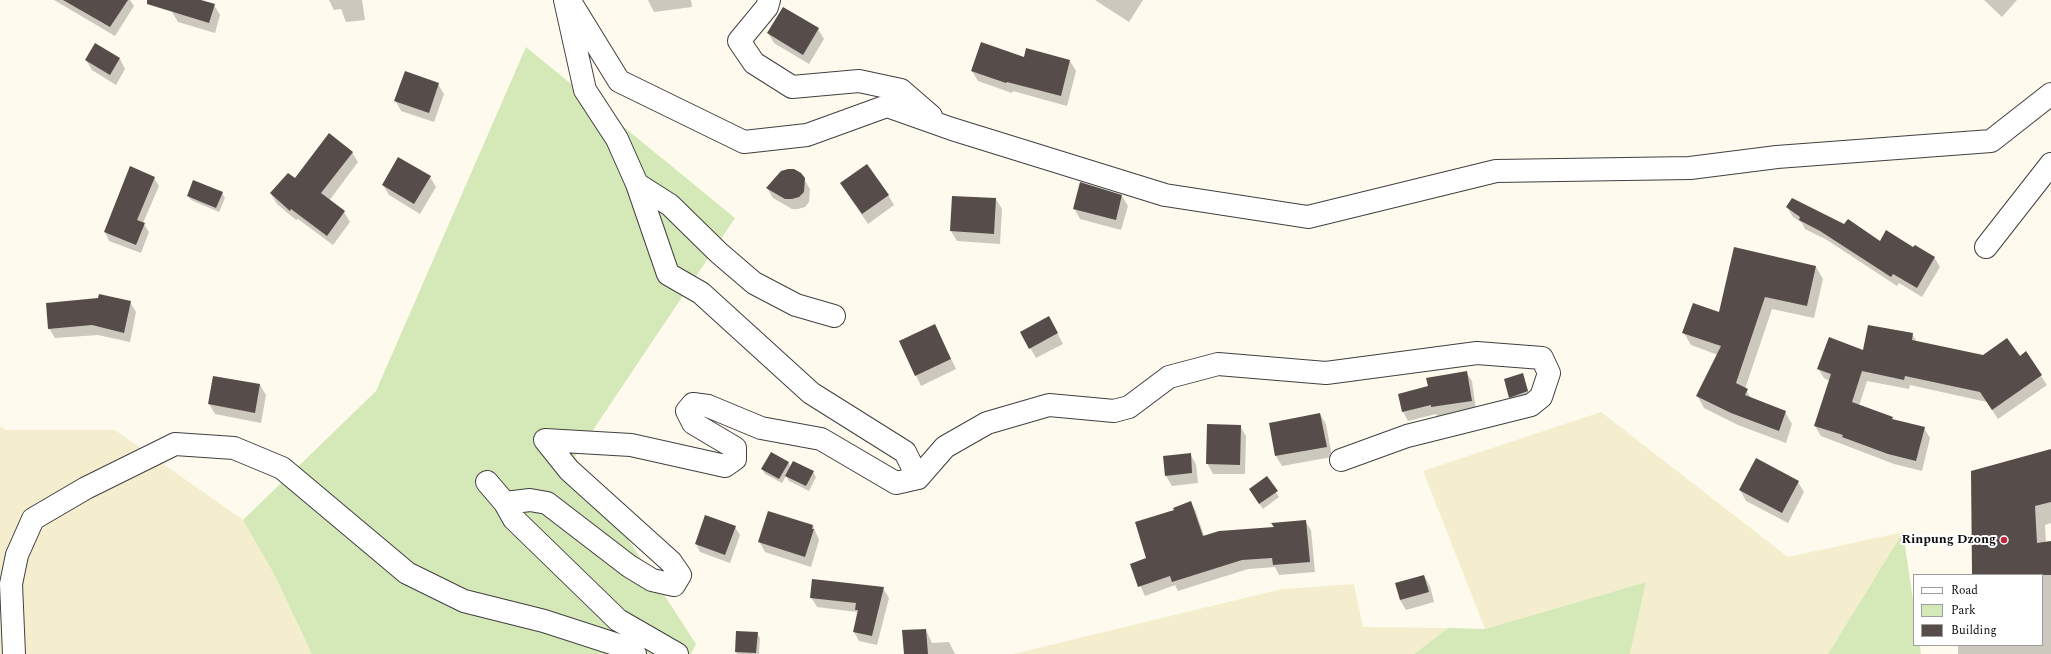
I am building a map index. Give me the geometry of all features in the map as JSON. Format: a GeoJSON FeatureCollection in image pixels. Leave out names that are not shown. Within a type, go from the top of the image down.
{"type":"FeatureCollection","features":[{"type":"Feature","properties":{"kind":"street"},"geometry":{"type":"LineString","coordinates":[[565,0],[585,90],[617,139],[637,184],[668,274],[701,293],[811,393],[905,452],[918,478]]}},
{"type":"Feature","properties":{"kind":"street"},"geometry":{"type":"LineString","coordinates":[[569,0],[619,81],[744,142],[806,135],[887,106],[952,129],[1165,194],[1308,217],[1496,171],[1690,168],[1777,157],[1991,141],[2051,94]]}},
{"type":"Feature","properties":{"kind":"street"},"geometry":{"type":"LineString","coordinates":[[769,0],[767,7],[739,41],[754,63],[792,87],[859,81],[901,90],[924,111],[952,129]]}},
{"type":"Feature","properties":{"kind":"street"},"geometry":{"type":"LineString","coordinates":[[1986,247],[2051,164]]}},
{"type":"Feature","properties":{"kind":"street"},"geometry":{"type":"LineString","coordinates":[[637,184],[670,205],[719,253],[754,283],[796,305],[834,316]]}},
{"type":"Feature","properties":{"kind":"street"},"geometry":{"type":"LineString","coordinates":[[505,503],[530,500],[547,503],[629,566],[652,580],[674,585],[680,575],[671,562],[569,470],[540,435],[631,446],[725,466],[735,459],[735,448],[693,423],[687,411],[693,404],[708,406],[761,428],[821,439],[896,483],[918,478],[945,447],[987,423],[1049,405],[1114,411],[1129,407],[1169,376],[1218,364],[1326,373],[1477,353],[1542,358],[1549,373],[1541,397],[1531,405],[1407,436],[1341,460]]}},
{"type":"Feature","properties":{"kind":"street"},"geometry":{"type":"LineString","coordinates":[[14,654],[11,584],[17,555],[33,519],[86,488],[175,444],[234,448],[282,468],[407,573],[464,601],[544,621],[621,646],[635,654]]}},
{"type":"Feature","properties":{"kind":"street"},"geometry":{"type":"LineString","coordinates":[[488,482],[505,503],[514,519],[618,620],[677,654]]}},
{"type":"Feature","properties":{"kind":"shaded area"},"geometry":{"type":"Polygon","coordinates":[[[1601,412],[1788,557],[1903,532],[1828,654],[1630,654],[1646,582],[1485,629],[1423,471],[1601,412]]]}},
{"type":"Feature","properties":{"kind":"shaded area"},"geometry":{"type":"Polygon","coordinates":[[[0,426],[6,430],[115,430],[243,520],[274,574],[312,654],[0,654],[0,426]]]}},
{"type":"Feature","properties":{"kind":"shaded area"},"geometry":{"type":"Polygon","coordinates":[[[1354,584],[1363,627],[1448,628],[1414,654],[1013,654],[1282,589],[1354,584]]]}},
{"type":"Feature","properties":{"kind":"green space"},"geometry":{"type":"Polygon","coordinates":[[[526,47],[735,218],[575,457],[696,644],[691,654],[312,654],[274,574],[243,520],[376,391],[526,47]]]}},
{"type":"Feature","properties":{"kind":"green space"},"geometry":{"type":"Polygon","coordinates":[[[1903,532],[1913,600],[1913,646],[1920,646],[1921,654],[1828,654],[1903,532]]]}},
{"type":"Feature","properties":{"kind":"green space"},"geometry":{"type":"Polygon","coordinates":[[[1646,582],[1630,654],[1414,654],[1448,628],[1485,629],[1646,582]]]}},
{"type":"Feature","properties":{"kind":"building"},"geometry":{"type":"Polygon","coordinates":[[[63,0],[128,0],[110,27],[63,0]]]}},
{"type":"Feature","properties":{"kind":"building"},"geometry":{"type":"Polygon","coordinates":[[[147,0],[201,0],[215,4],[209,23],[147,4],[147,0]]]}},
{"type":"Feature","properties":{"kind":"building"},"geometry":{"type":"Polygon","coordinates":[[[783,7],[819,28],[803,55],[767,33],[783,7]]]}},
{"type":"Feature","properties":{"kind":"building"},"geometry":{"type":"Polygon","coordinates":[[[981,42],[1024,57],[1026,48],[1070,60],[1061,96],[1007,82],[1006,83],[971,71],[981,42]]]}},
{"type":"Feature","properties":{"kind":"building"},"geometry":{"type":"Polygon","coordinates":[[[95,43],[120,58],[110,75],[85,60],[95,43]]]}},
{"type":"Feature","properties":{"kind":"building"},"geometry":{"type":"Polygon","coordinates":[[[405,71],[439,83],[429,113],[394,101],[405,71]]]}},
{"type":"Feature","properties":{"kind":"building"},"geometry":{"type":"Polygon","coordinates":[[[329,133],[353,152],[321,193],[345,211],[327,236],[291,209],[290,211],[270,193],[288,173],[295,178],[329,133]]]}},
{"type":"Feature","properties":{"kind":"building"},"geometry":{"type":"Polygon","coordinates":[[[398,157],[431,176],[414,204],[382,185],[398,157]]]}},
{"type":"Feature","properties":{"kind":"building"},"geometry":{"type":"Polygon","coordinates":[[[867,164],[889,195],[862,214],[840,183],[867,164]]]}},
{"type":"Feature","properties":{"kind":"building"},"geometry":{"type":"Polygon","coordinates":[[[130,166],[155,177],[137,220],[145,223],[136,245],[104,232],[130,166]]]}},
{"type":"Feature","properties":{"kind":"building"},"geometry":{"type":"Polygon","coordinates":[[[794,169],[801,173],[805,178],[804,192],[799,197],[792,199],[785,199],[766,188],[781,171],[794,169]]]}},
{"type":"Feature","properties":{"kind":"building"},"geometry":{"type":"Polygon","coordinates":[[[193,180],[223,192],[216,208],[187,196],[193,180]]]}},
{"type":"Feature","properties":{"kind":"building"},"geometry":{"type":"Polygon","coordinates":[[[1080,182],[1122,195],[1116,220],[1073,209],[1080,182]]]}},
{"type":"Feature","properties":{"kind":"building"},"geometry":{"type":"Polygon","coordinates":[[[952,196],[996,198],[994,234],[950,231],[952,196]]]}},
{"type":"Feature","properties":{"kind":"building"},"geometry":{"type":"Polygon","coordinates":[[[1792,198],[1844,224],[1848,219],[1880,241],[1886,230],[1913,247],[1915,245],[1935,257],[1917,288],[1893,274],[1891,277],[1820,231],[1799,220],[1800,217],[1786,207],[1792,198]]]}},
{"type":"Feature","properties":{"kind":"building"},"geometry":{"type":"Polygon","coordinates":[[[1734,247],[1816,266],[1807,306],[1765,297],[1736,383],[1748,389],[1745,395],[1786,411],[1779,431],[1731,413],[1696,396],[1721,346],[1682,333],[1693,303],[1719,312],[1734,247]]]}},
{"type":"Feature","properties":{"kind":"building"},"geometry":{"type":"Polygon","coordinates":[[[99,294],[131,301],[124,333],[92,325],[48,329],[46,303],[98,298],[99,294]]]}},
{"type":"Feature","properties":{"kind":"building"},"geometry":{"type":"Polygon","coordinates":[[[1049,316],[1058,333],[1029,349],[1020,332],[1049,316]]]}},
{"type":"Feature","properties":{"kind":"building"},"geometry":{"type":"Polygon","coordinates":[[[935,324],[951,359],[915,376],[899,341],[935,324]]]}},
{"type":"Feature","properties":{"kind":"building"},"geometry":{"type":"Polygon","coordinates":[[[1868,325],[1913,333],[1912,340],[1983,355],[2007,338],[2020,356],[2026,351],[2042,375],[1992,410],[1980,392],[1905,376],[1904,380],[1862,371],[1852,402],[1893,417],[1892,419],[1925,427],[1916,461],[1888,454],[1842,437],[1843,435],[1814,426],[1831,374],[1817,369],[1829,337],[1863,350],[1868,325]]]}},
{"type":"Feature","properties":{"kind":"building"},"geometry":{"type":"Polygon","coordinates":[[[1467,371],[1472,401],[1431,407],[1431,405],[1402,412],[1398,394],[1428,386],[1426,378],[1467,371]]]}},
{"type":"Feature","properties":{"kind":"building"},"geometry":{"type":"Polygon","coordinates":[[[1523,373],[1528,391],[1509,398],[1504,379],[1523,373]]]}},
{"type":"Feature","properties":{"kind":"building"},"geometry":{"type":"Polygon","coordinates":[[[213,376],[260,384],[255,413],[208,404],[213,376]]]}},
{"type":"Feature","properties":{"kind":"building"},"geometry":{"type":"Polygon","coordinates":[[[1320,413],[1327,447],[1275,456],[1269,423],[1320,413]]]}},
{"type":"Feature","properties":{"kind":"building"},"geometry":{"type":"Polygon","coordinates":[[[1207,424],[1241,425],[1240,465],[1206,464],[1207,424]]]}},
{"type":"Feature","properties":{"kind":"building","name":"Rinpung Dzong"},"geometry":{"type":"Polygon","coordinates":[[[2051,449],[2051,502],[2035,506],[2037,543],[2051,541],[2051,575],[1972,574],[1971,471],[2051,449]]]}},
{"type":"Feature","properties":{"kind":"building"},"geometry":{"type":"Polygon","coordinates":[[[771,452],[789,462],[779,479],[761,469],[771,452]]]}},
{"type":"Feature","properties":{"kind":"building"},"geometry":{"type":"Polygon","coordinates":[[[1191,453],[1192,473],[1165,476],[1163,456],[1191,453]]]}},
{"type":"Feature","properties":{"kind":"building"},"geometry":{"type":"Polygon","coordinates":[[[1756,458],[1799,481],[1782,513],[1739,490],[1756,458]]]}},
{"type":"Feature","properties":{"kind":"building"},"geometry":{"type":"Polygon","coordinates":[[[793,461],[814,471],[806,486],[785,476],[793,461]]]}},
{"type":"Feature","properties":{"kind":"building"},"geometry":{"type":"Polygon","coordinates":[[[1267,476],[1278,491],[1259,504],[1249,489],[1267,476]]]}},
{"type":"Feature","properties":{"kind":"building"},"geometry":{"type":"Polygon","coordinates":[[[1191,501],[1203,536],[1219,531],[1274,527],[1271,523],[1306,520],[1310,562],[1273,565],[1272,558],[1242,560],[1172,582],[1170,576],[1138,587],[1130,564],[1146,558],[1135,522],[1174,510],[1173,508],[1191,501]]]}},
{"type":"Feature","properties":{"kind":"building"},"geometry":{"type":"Polygon","coordinates":[[[768,511],[813,525],[812,529],[814,529],[805,557],[758,542],[768,511]]]}},
{"type":"Feature","properties":{"kind":"building"},"geometry":{"type":"Polygon","coordinates":[[[705,515],[736,526],[725,555],[695,544],[705,515]]]}},
{"type":"Feature","properties":{"kind":"building"},"geometry":{"type":"Polygon","coordinates":[[[1424,575],[1429,592],[1400,600],[1395,583],[1424,575]]]}},
{"type":"Feature","properties":{"kind":"building"},"geometry":{"type":"Polygon","coordinates":[[[812,579],[884,587],[872,636],[853,632],[858,610],[855,610],[856,603],[810,598],[812,579]]]}},
{"type":"Feature","properties":{"kind":"building"},"geometry":{"type":"Polygon","coordinates":[[[926,629],[928,654],[904,654],[902,630],[926,629]]]}},
{"type":"Feature","properties":{"kind":"building"},"geometry":{"type":"Polygon","coordinates":[[[736,631],[758,632],[756,653],[735,652],[736,631]]]}},
{"type":"Feature","properties":{"kind":"place","name":"Rinpung Dzong"},"geometry":{"type":"Point","coordinates":[2004,540]}}]}
